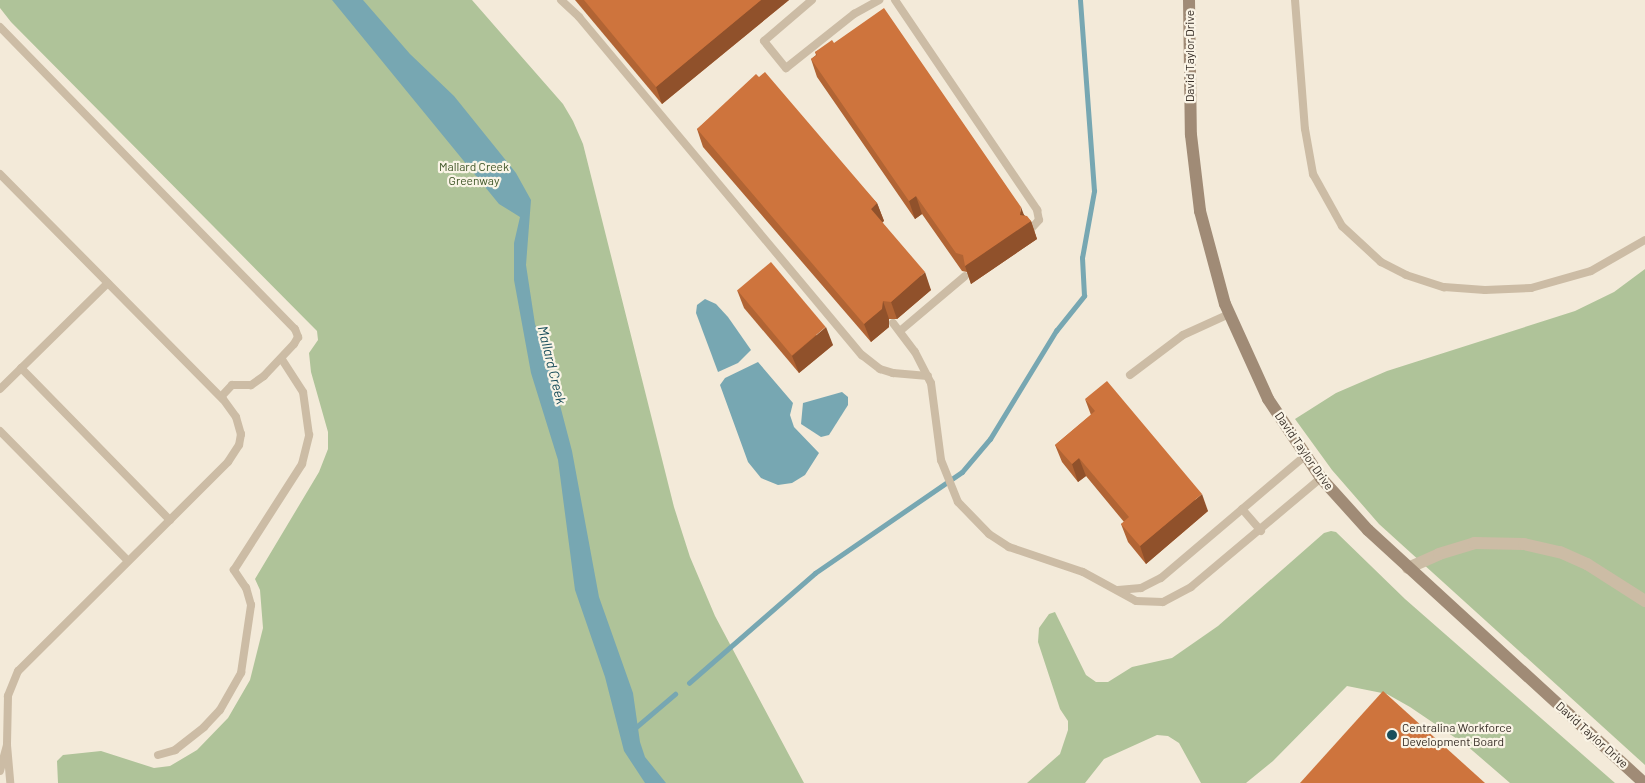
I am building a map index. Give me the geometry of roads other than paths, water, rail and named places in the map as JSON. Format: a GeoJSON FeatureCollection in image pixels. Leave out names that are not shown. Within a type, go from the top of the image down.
{"type":"FeatureCollection","features":[{"type":"Feature","properties":{"kind":"street","name":"David Taylor Drive"},"geometry":{"type":"LineString","coordinates":[[1189,0],[1191,135],[1195,181],[1207,244],[1229,314],[1264,391],[1321,478],[1368,530],[1644,783]]}},
{"type":"Feature","properties":{"kind":"street"},"geometry":{"type":"LineString","coordinates":[[1408,568],[1438,554],[1474,543],[1524,544],[1560,552],[1587,564],[1645,601]]}},
{"type":"Feature","properties":{"kind":"lane"},"geometry":{"type":"LineString","coordinates":[[561,0],[579,17],[862,355],[880,369],[893,374],[928,376]]}},
{"type":"Feature","properties":{"kind":"lane"},"geometry":{"type":"LineString","coordinates":[[812,0],[764,41],[786,68],[854,14],[879,0]]}},
{"type":"Feature","properties":{"kind":"lane"},"geometry":{"type":"LineString","coordinates":[[895,0],[1037,210],[1039,220],[1031,229]]}},
{"type":"Feature","properties":{"kind":"lane"},"geometry":{"type":"LineString","coordinates":[[1295,0],[1305,129],[1313,174],[1342,226],[1381,262],[1406,275],[1444,286],[1485,290],[1530,288],[1591,271],[1645,240]]}},
{"type":"Feature","properties":{"kind":"lane"},"geometry":{"type":"LineString","coordinates":[[0,28],[287,320],[298,337],[281,358],[257,382],[232,385],[221,397]]}},
{"type":"Feature","properties":{"kind":"lane"},"geometry":{"type":"LineString","coordinates":[[0,174],[221,397],[239,422],[239,445],[228,462],[18,671],[8,696],[7,745],[10,783]]}},
{"type":"Feature","properties":{"kind":"lane"},"geometry":{"type":"LineString","coordinates":[[900,332],[965,276]]}},
{"type":"Feature","properties":{"kind":"lane"},"geometry":{"type":"LineString","coordinates":[[0,389],[108,283]]}},
{"type":"Feature","properties":{"kind":"lane"},"geometry":{"type":"LineString","coordinates":[[1130,375],[1183,335],[1229,314]]}},
{"type":"Feature","properties":{"kind":"lane"},"geometry":{"type":"LineString","coordinates":[[893,323],[928,376],[935,398],[934,424],[941,460],[958,502],[989,534],[1009,547],[1082,572],[1136,602],[1163,602],[1175,598],[1261,531],[1321,478]]}},
{"type":"Feature","properties":{"kind":"lane"},"geometry":{"type":"LineString","coordinates":[[158,755],[175,750],[212,719],[230,695],[243,666],[251,604],[246,588],[234,570],[302,464],[309,435],[308,413],[303,392],[281,358]]}},
{"type":"Feature","properties":{"kind":"lane"},"geometry":{"type":"LineString","coordinates":[[22,368],[170,520]]}},
{"type":"Feature","properties":{"kind":"lane"},"geometry":{"type":"LineString","coordinates":[[0,431],[128,561]]}},
{"type":"Feature","properties":{"kind":"lane"},"geometry":{"type":"LineString","coordinates":[[1116,590],[1141,588],[1161,578],[1305,456]]}},
{"type":"Feature","properties":{"kind":"lane"},"geometry":{"type":"LineString","coordinates":[[1242,509],[1261,531]]}},
{"type":"Feature","properties":{"kind":"lane"},"geometry":{"type":"LineString","coordinates":[[0,771],[7,745]]}},
{"type":"Feature","properties":{"kind":"water"},"geometry":{"type":"Polygon","coordinates":[[[332,0],[363,0],[410,54],[454,96],[516,173],[531,200],[526,265],[535,324],[550,367],[572,451],[599,597],[633,693],[640,742],[645,757],[666,783],[645,783],[624,751],[605,677],[575,590],[558,460],[531,373],[514,280],[514,243],[520,217],[499,204],[332,0]]]}},
{"type":"Feature","properties":{"kind":"water"},"geometry":{"type":"Polygon","coordinates":[[[705,299],[716,304],[728,317],[751,350],[738,363],[718,372],[696,313],[697,305],[705,299]]]}},
{"type":"Feature","properties":{"kind":"water"},"geometry":{"type":"Polygon","coordinates":[[[758,362],[793,403],[790,415],[794,427],[819,453],[805,475],[792,483],[778,485],[761,478],[748,462],[720,385],[725,378],[758,362]]]}},
{"type":"Feature","properties":{"kind":"water"},"geometry":{"type":"Polygon","coordinates":[[[842,392],[848,397],[848,405],[829,435],[821,437],[801,424],[803,403],[842,392]]]}},
{"type":"Feature","properties":{"kind":"waterway"},"geometry":{"type":"LineString","coordinates":[[689,683],[815,573],[962,472],[990,439],[1056,331],[1084,296],[1082,258],[1094,191],[1080,0]]}},
{"type":"Feature","properties":{"kind":"waterway"},"geometry":{"type":"LineString","coordinates":[[634,729],[675,694]]}},
{"type":"Feature","properties":{"kind":"place","name":"Centralina Workforce Development Board"},"geometry":{"type":"Point","coordinates":[1392,735]}},
{"type":"Feature","properties":{"kind":"park label","name":"Mallard Creek Greenway"},"geometry":{"type":"Point","coordinates":[474,174]}},
{"type":"Feature","properties":{"kind":"water label","name":"Mallard Creek"},"geometry":{"type":"Point","coordinates":[552,365]}}]}
